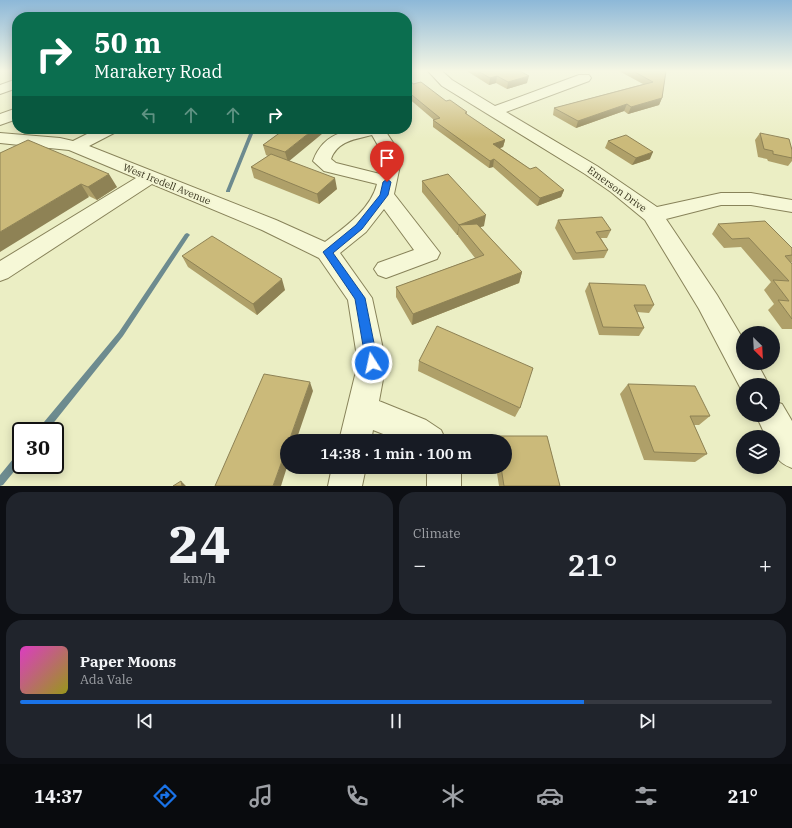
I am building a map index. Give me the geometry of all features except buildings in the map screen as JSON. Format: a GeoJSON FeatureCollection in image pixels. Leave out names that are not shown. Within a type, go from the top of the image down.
{"type":"FeatureCollection","features":[{"type":"Feature","properties":{"kind":"street","name":"Emerson Drive"},"geometry":{"type":"LineString","coordinates":[[465,94],[591,170],[618,188],[653,215],[708,302],[750,378]]}},
{"type":"Feature","properties":{"kind":"street"},"geometry":{"type":"LineString","coordinates":[[494,111],[541,94]]}},
{"type":"Feature","properties":{"kind":"street"},"geometry":{"type":"LineString","coordinates":[[0,106],[12,111]]}},
{"type":"Feature","properties":{"kind":"street"},"geometry":{"type":"LineString","coordinates":[[0,120],[12,115]]}},
{"type":"Feature","properties":{"kind":"street"},"geometry":{"type":"LineString","coordinates":[[19,139],[30,134]]}},
{"type":"Feature","properties":{"kind":"street"},"geometry":{"type":"LineString","coordinates":[[75,146],[100,134]]}},
{"type":"Feature","properties":{"kind":"street"},"geometry":{"type":"LineString","coordinates":[[356,134],[340,138],[325,152],[322,161],[330,167],[386,188],[429,253],[386,269]]}},
{"type":"Feature","properties":{"kind":"street"},"geometry":{"type":"LineString","coordinates":[[357,434],[372,363],[360,298],[327,252],[359,227],[386,188],[393,156],[379,134]]}},
{"type":"Feature","properties":{"kind":"street","name":"West Iredell Avenue"},"geometry":{"type":"LineString","coordinates":[[0,138],[60,143],[75,146],[269,225],[327,252]]}},
{"type":"Feature","properties":{"kind":"street"},"geometry":{"type":"LineString","coordinates":[[0,272],[150,177]]}},
{"type":"Feature","properties":{"kind":"street"},"geometry":{"type":"LineString","coordinates":[[653,215],[721,199],[751,199],[792,206]]}},
{"type":"Feature","properties":{"kind":"street"},"geometry":{"type":"LineString","coordinates":[[362,410],[418,434]]}},
{"type":"Feature","properties":{"kind":"street"},"geometry":{"type":"LineString","coordinates":[[775,422],[792,452]]}},
{"type":"Feature","properties":{"kind":"street"},"geometry":{"type":"LineString","coordinates":[[345,486],[348,474]]}},
{"type":"Feature","properties":{"kind":"street"},"geometry":{"type":"LineString","coordinates":[[444,474],[444,486]]}},
{"type":"Feature","properties":{"kind":"waterway"},"geometry":{"type":"LineString","coordinates":[[228,191],[251,134]]}},
{"type":"Feature","properties":{"kind":"waterway"},"geometry":{"type":"LineString","coordinates":[[49,422],[121,334],[187,235]]}},
{"type":"Feature","properties":{"kind":"waterway"},"geometry":{"type":"LineString","coordinates":[[0,482],[12,467]]}},
{"type":"Feature","properties":{"kind":"route"},"geometry":{"type":"LineString","coordinates":[[372,363],[360,298],[327,252],[359,227],[384,195],[387,182]]}}]}
